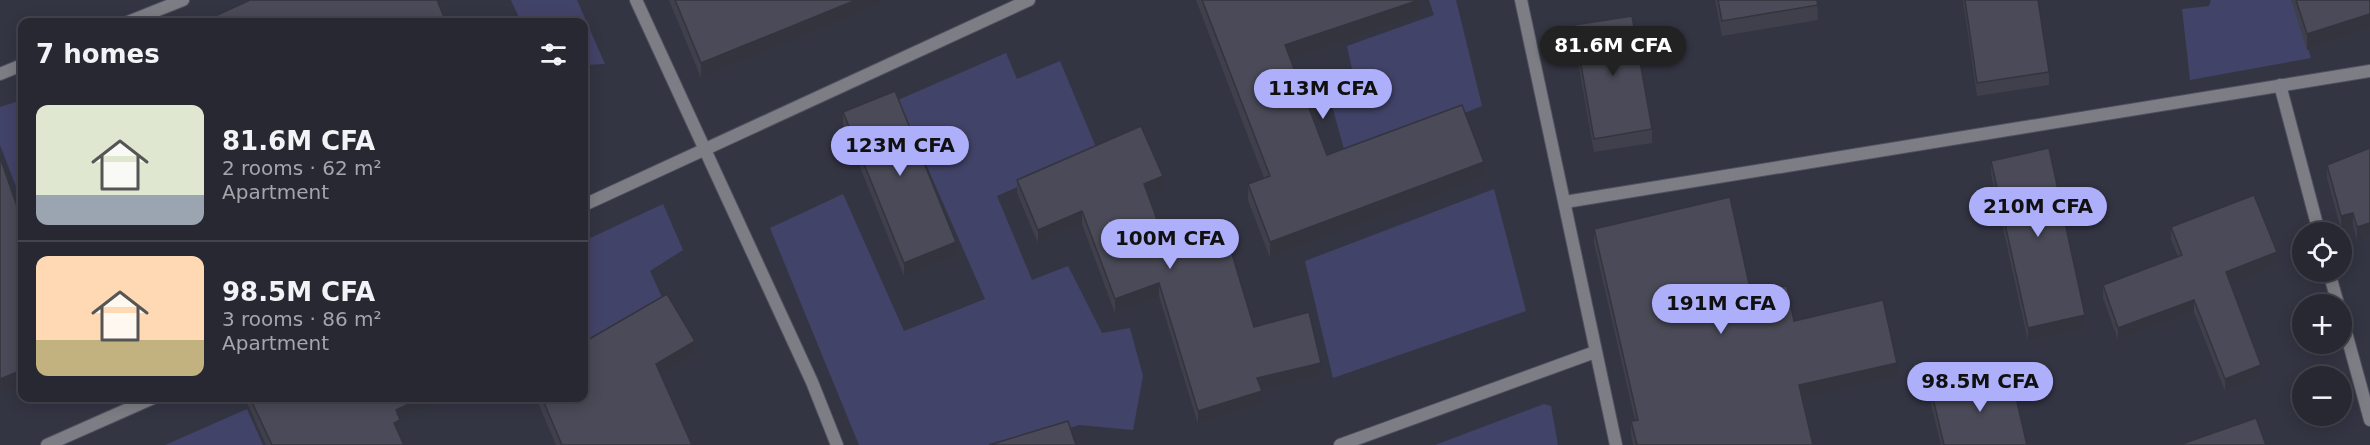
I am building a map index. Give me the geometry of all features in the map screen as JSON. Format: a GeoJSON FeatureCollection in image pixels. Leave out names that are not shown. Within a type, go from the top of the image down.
{"type":"FeatureCollection","features":[{"type":"Feature","properties":{"kind":"street"},"geometry":{"type":"LineString","coordinates":[[138,18],[183,0]]}},
{"type":"Feature","properties":{"kind":"street"},"geometry":{"type":"LineString","coordinates":[[636,0],[812,382],[837,445]]}},
{"type":"Feature","properties":{"kind":"street"},"geometry":{"type":"LineString","coordinates":[[588,203],[1029,0]]}},
{"type":"Feature","properties":{"kind":"street"},"geometry":{"type":"LineString","coordinates":[[1521,0],[1616,445]]}},
{"type":"Feature","properties":{"kind":"street"},"geometry":{"type":"LineString","coordinates":[[0,74],[18,67]]}},
{"type":"Feature","properties":{"kind":"street"},"geometry":{"type":"LineString","coordinates":[[1565,202],[2370,71]]}},
{"type":"Feature","properties":{"kind":"street"},"geometry":{"type":"LineString","coordinates":[[2280,85],[2316,222]]}},
{"type":"Feature","properties":{"kind":"street"},"geometry":{"type":"LineString","coordinates":[[1340,445],[1595,352]]}},
{"type":"Feature","properties":{"kind":"street"},"geometry":{"type":"LineString","coordinates":[[2352,354],[2370,420]]}},
{"type":"Feature","properties":{"kind":"street"},"geometry":{"type":"LineString","coordinates":[[47,445],[144,402]]}},
{"type":"Feature","properties":{"kind":"shaded area"},"geometry":{"type":"Polygon","coordinates":[[[511,0],[577,0],[585,18],[519,18],[511,0]]]}},
{"type":"Feature","properties":{"kind":"shaded area"},"geometry":{"type":"Polygon","coordinates":[[[1429,0],[1456,0],[1482,106],[1347,160],[1331,102],[1356,88],[1347,46],[1434,15],[1429,0]]]}},
{"type":"Feature","properties":{"kind":"shaded area"},"geometry":{"type":"Polygon","coordinates":[[[2211,0],[2294,0],[2311,58],[2190,80],[2182,9],[2209,6],[2211,0]]]}},
{"type":"Feature","properties":{"kind":"shaded area"},"geometry":{"type":"Polygon","coordinates":[[[588,25],[605,64],[588,65],[588,25]]]}},
{"type":"Feature","properties":{"kind":"shaded area"},"geometry":{"type":"Polygon","coordinates":[[[1006,53],[1017,79],[1060,61],[1098,152],[997,196],[1032,280],[1068,266],[1102,333],[1130,328],[1143,376],[1133,430],[1079,425],[1019,445],[859,445],[770,228],[843,194],[904,331],[985,299],[898,100],[1006,53]]]}},
{"type":"Feature","properties":{"kind":"shaded area"},"geometry":{"type":"Polygon","coordinates":[[[18,101],[18,192],[0,145],[0,107],[18,101]]]}},
{"type":"Feature","properties":{"kind":"shaded area"},"geometry":{"type":"Polygon","coordinates":[[[1494,189],[1526,311],[1333,378],[1305,261],[1494,189]]]}},
{"type":"Feature","properties":{"kind":"shaded area"},"geometry":{"type":"Polygon","coordinates":[[[663,204],[683,250],[650,271],[664,302],[588,349],[588,239],[663,204]]]}},
{"type":"Feature","properties":{"kind":"shaded area"},"geometry":{"type":"Polygon","coordinates":[[[1544,404],[1551,406],[1558,445],[1435,445],[1544,404]]]}},
{"type":"Feature","properties":{"kind":"shaded area"},"geometry":{"type":"Polygon","coordinates":[[[247,409],[263,445],[165,445],[247,409]]]}},
{"type":"Feature","properties":{"kind":"building"},"geometry":{"type":"Polygon","coordinates":[[[250,0],[437,0],[444,18],[211,18],[250,0]]]}},
{"type":"Feature","properties":{"kind":"building"},"geometry":{"type":"Polygon","coordinates":[[[675,0],[856,0],[701,63],[675,0]]]}},
{"type":"Feature","properties":{"kind":"building"},"geometry":{"type":"Polygon","coordinates":[[[1202,0],[1419,0],[1285,45],[1327,155],[1462,105],[1484,162],[1270,242],[1248,184],[1270,176],[1202,0]]]}},
{"type":"Feature","properties":{"kind":"building"},"geometry":{"type":"Polygon","coordinates":[[[1718,0],[1817,0],[1818,5],[1722,21],[1718,0]]]}},
{"type":"Feature","properties":{"kind":"building"},"geometry":{"type":"Polygon","coordinates":[[[1965,0],[2038,0],[2049,72],[1977,83],[1965,0]]]}},
{"type":"Feature","properties":{"kind":"building"},"geometry":{"type":"Polygon","coordinates":[[[2296,0],[2370,0],[2370,14],[2307,34],[2296,0]]]}},
{"type":"Feature","properties":{"kind":"building"},"geometry":{"type":"Polygon","coordinates":[[[1632,16],[1652,129],[1594,139],[1574,25],[1632,16]]]}},
{"type":"Feature","properties":{"kind":"building"},"geometry":{"type":"Polygon","coordinates":[[[895,91],[956,242],[904,263],[843,112],[895,91]]]}},
{"type":"Feature","properties":{"kind":"building"},"geometry":{"type":"Polygon","coordinates":[[[1141,126],[1163,176],[1144,184],[1169,252],[1226,234],[1254,327],[1309,312],[1321,363],[1257,378],[1262,391],[1198,411],[1159,283],[1115,299],[1082,211],[1038,230],[1017,180],[1141,126]]]}},
{"type":"Feature","properties":{"kind":"building"},"geometry":{"type":"Polygon","coordinates":[[[2049,148],[2085,315],[2028,328],[1991,161],[2049,148]]]}},
{"type":"Feature","properties":{"kind":"building"},"geometry":{"type":"Polygon","coordinates":[[[2370,148],[2370,223],[2357,227],[2353,213],[2341,216],[2327,165],[2370,148]]]}},
{"type":"Feature","properties":{"kind":"building"},"geometry":{"type":"Polygon","coordinates":[[[0,157],[18,209],[18,372],[0,379],[0,157]]]}},
{"type":"Feature","properties":{"kind":"building"},"geometry":{"type":"Polygon","coordinates":[[[2254,195],[2277,252],[2226,272],[2261,365],[2225,379],[2194,300],[2118,328],[2103,285],[2182,255],[2171,227],[2254,195]]]}},
{"type":"Feature","properties":{"kind":"building"},"geometry":{"type":"Polygon","coordinates":[[[1730,197],[1751,293],[1787,286],[1794,321],[1883,300],[1897,363],[1799,385],[1813,445],[1637,445],[1631,421],[1638,420],[1594,229],[1730,197]]]}},
{"type":"Feature","properties":{"kind":"building"},"geometry":{"type":"Polygon","coordinates":[[[667,294],[695,341],[656,364],[692,445],[562,445],[544,402],[588,402],[588,340],[667,294]]]}},
{"type":"Feature","properties":{"kind":"building"},"geometry":{"type":"Polygon","coordinates":[[[2010,372],[2027,445],[1944,445],[1931,390],[2010,372]]]}},
{"type":"Feature","properties":{"kind":"building"},"geometry":{"type":"Polygon","coordinates":[[[252,402],[413,402],[396,410],[400,420],[394,423],[404,445],[272,445],[252,402]]]}},
{"type":"Feature","properties":{"kind":"building"},"geometry":{"type":"Polygon","coordinates":[[[2256,418],[2266,445],[2179,445],[2256,418]]]}},
{"type":"Feature","properties":{"kind":"building"},"geometry":{"type":"Polygon","coordinates":[[[1068,421],[1076,445],[989,445],[1068,421]]]}}]}
